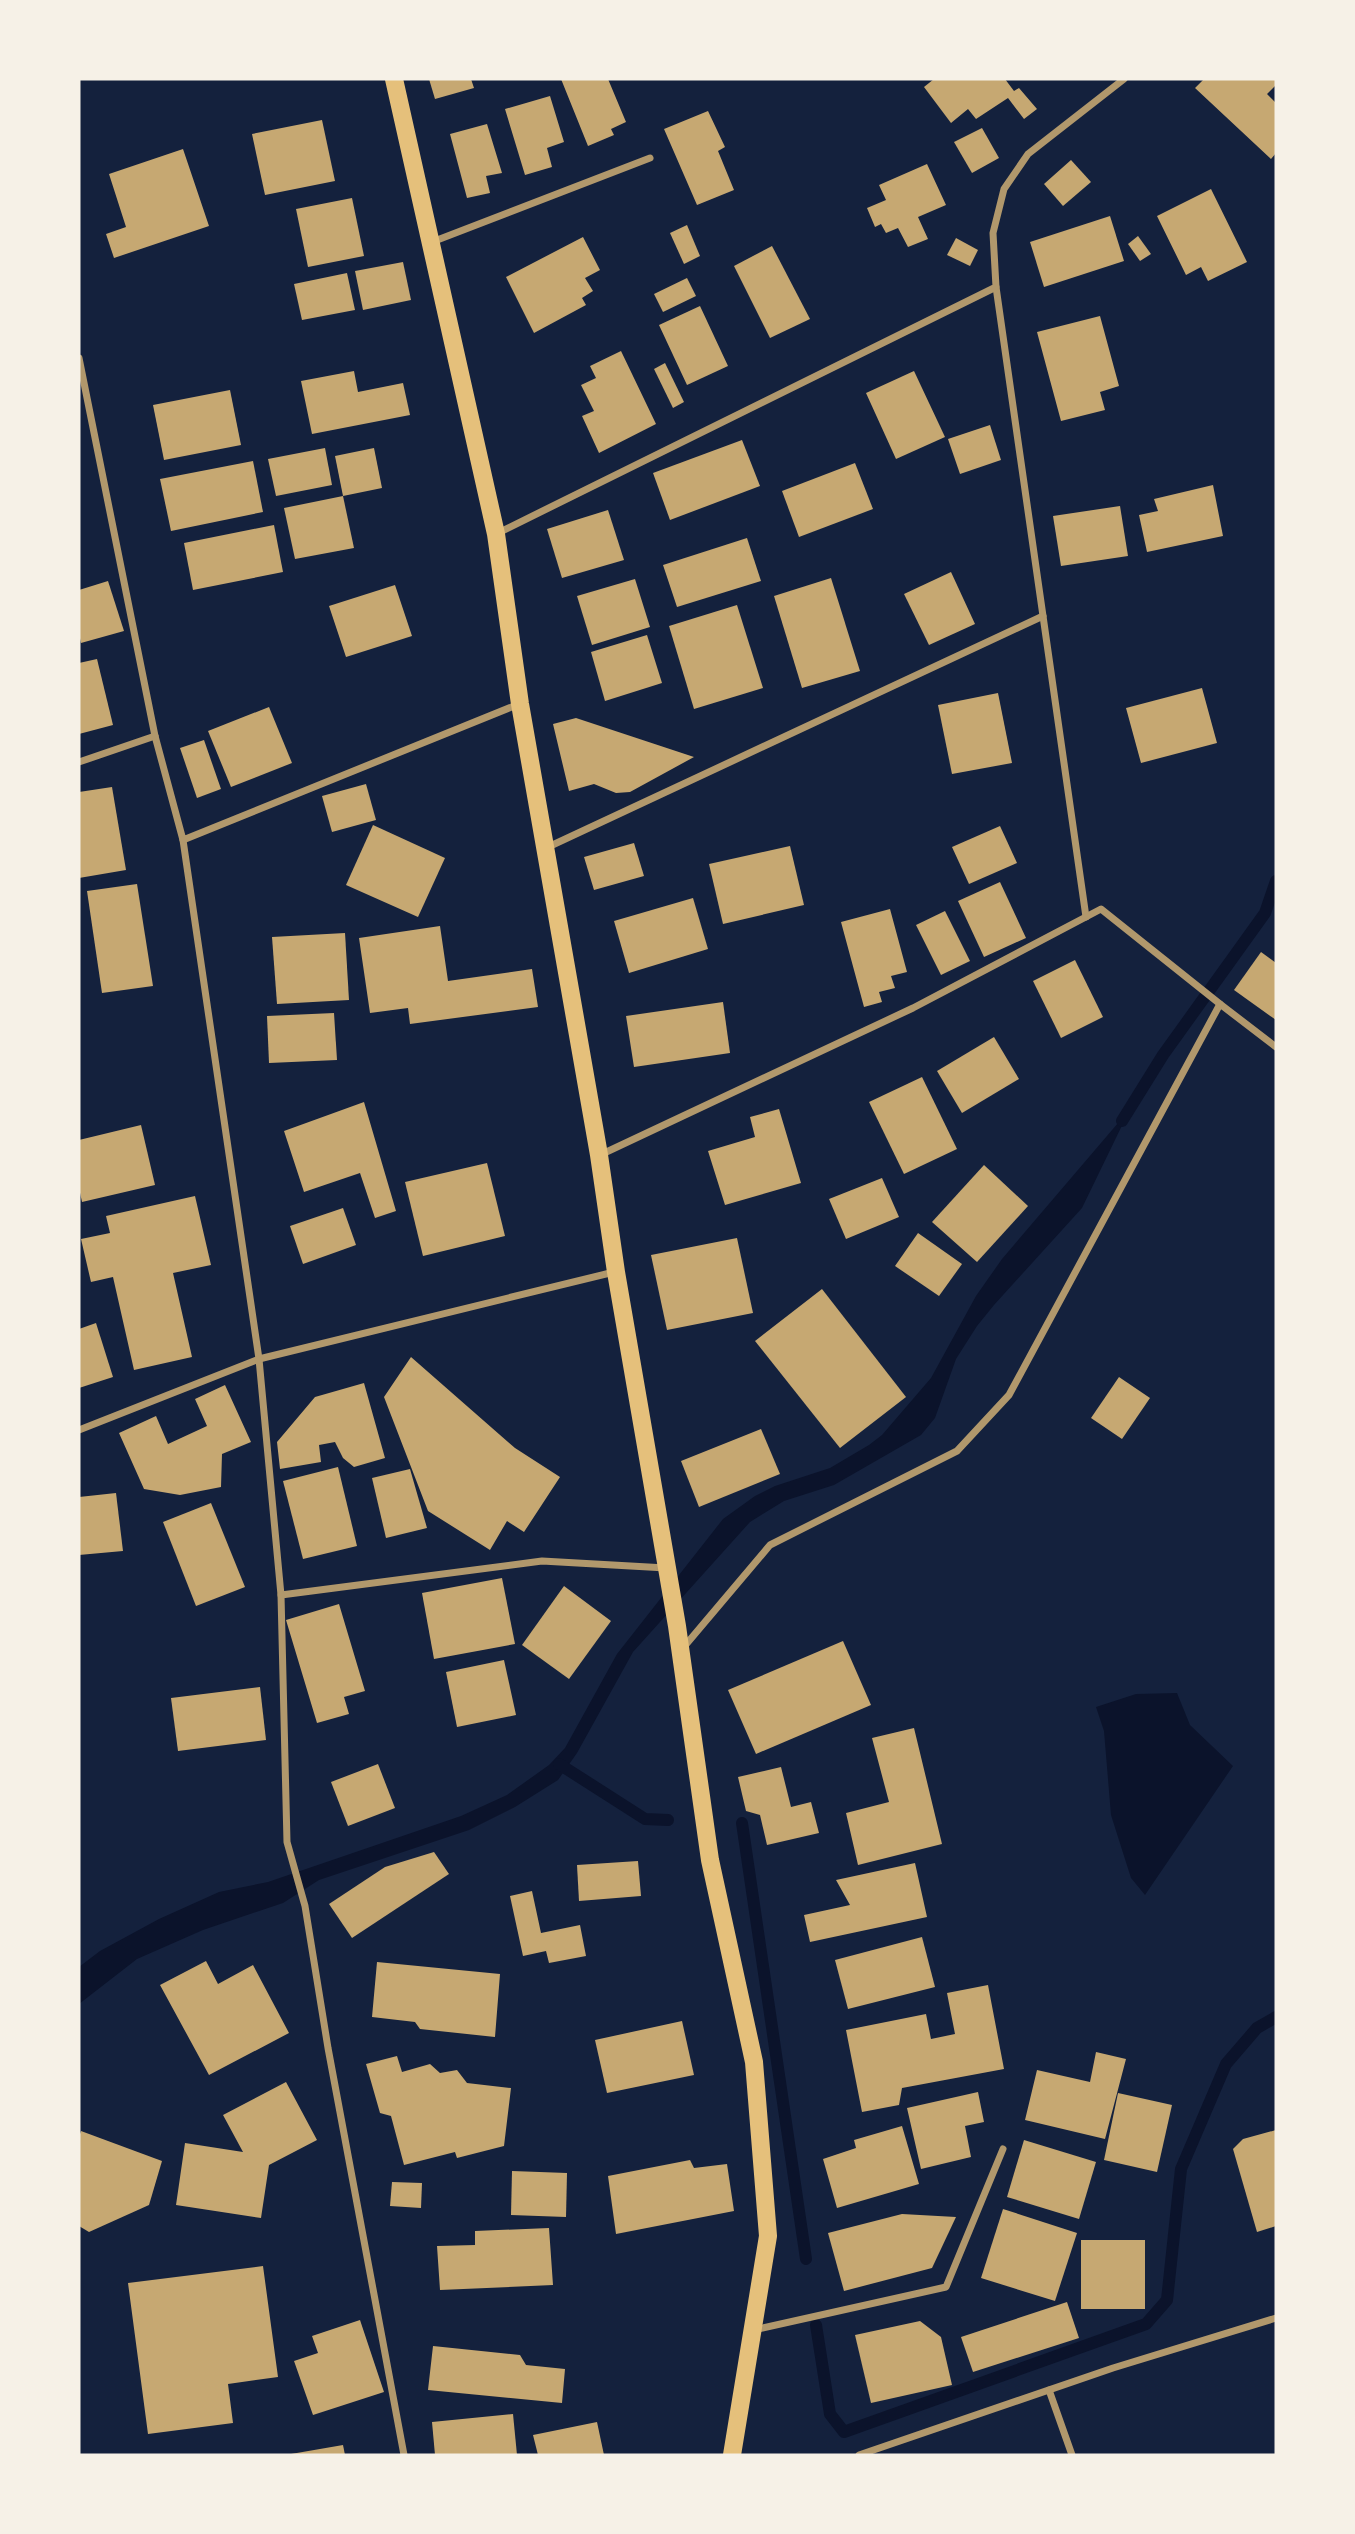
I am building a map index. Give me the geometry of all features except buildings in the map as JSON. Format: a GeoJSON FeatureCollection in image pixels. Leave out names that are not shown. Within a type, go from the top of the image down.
{"type":"FeatureCollection","features":[{"type":"Feature","properties":{"kind":"main road"},"geometry":{"type":"LineString","coordinates":[[394,79],[496,534],[520,704],[599,1155],[616,1272],[677,1626],[710,1860],[754,2062],[768,2236],[732,2455]]}},
{"type":"Feature","properties":{"kind":"street"},"geometry":{"type":"LineString","coordinates":[[1086,918],[996,287],[993,233],[1004,189],[1028,154],[1124,79]]}},
{"type":"Feature","properties":{"kind":"street"},"geometry":{"type":"LineString","coordinates":[[429,243],[650,158]]}},
{"type":"Feature","properties":{"kind":"street"},"geometry":{"type":"LineString","coordinates":[[496,534],[996,287]]}},
{"type":"Feature","properties":{"kind":"street"},"geometry":{"type":"LineString","coordinates":[[79,358],[155,736],[184,840],[259,1359],[281,1595],[287,1842],[305,1906],[327,2048],[404,2455]]}},
{"type":"Feature","properties":{"kind":"street"},"geometry":{"type":"LineString","coordinates":[[545,848],[1043,616]]}},
{"type":"Feature","properties":{"kind":"street"},"geometry":{"type":"LineString","coordinates":[[184,840],[520,704]]}},
{"type":"Feature","properties":{"kind":"street"},"geometry":{"type":"LineString","coordinates":[[79,762],[155,736]]}},
{"type":"Feature","properties":{"kind":"street"},"geometry":{"type":"LineString","coordinates":[[599,1155],[914,1008],[1101,909],[1276,1046]]}},
{"type":"Feature","properties":{"kind":"street"},"geometry":{"type":"LineString","coordinates":[[681,1651],[770,1545],[957,1451],[1009,1395],[1218,1002]]}},
{"type":"Feature","properties":{"kind":"street"},"geometry":{"type":"LineString","coordinates":[[79,1430],[259,1359],[616,1272]]}},
{"type":"Feature","properties":{"kind":"street"},"geometry":{"type":"LineString","coordinates":[[281,1595],[542,1561],[666,1568]]}},
{"type":"Feature","properties":{"kind":"street"},"geometry":{"type":"LineString","coordinates":[[751,2331],[946,2287],[1003,2149]]}},
{"type":"Feature","properties":{"kind":"street"},"geometry":{"type":"LineString","coordinates":[[859,2455],[1049,2390],[1276,2318]]}},
{"type":"Feature","properties":{"kind":"street"},"geometry":{"type":"LineString","coordinates":[[1049,2390],[1072,2455]]}},
{"type":"Feature","properties":{"kind":"water"},"geometry":{"type":"Polygon","coordinates":[[[1130,1109],[1082,1208],[977,1326],[956,1359],[935,1418],[921,1435],[834,1485],[784,1501],[750,1522],[633,1652],[577,1753],[558,1780],[515,1807],[469,1830],[319,1880],[283,1903],[203,1930],[137,1959],[79,2004],[79,1967],[100,1951],[159,1919],[219,1892],[268,1882],[461,1816],[507,1795],[549,1765],[565,1748],[617,1654],[723,1519],[755,1496],[775,1486],[830,1468],[882,1435],[931,1378],[976,1296],[1002,1259],[1130,1109]]]}},
{"type":"Feature","properties":{"kind":"water"},"geometry":{"type":"Polygon","coordinates":[[[1177,1693],[1190,1725],[1233,1766],[1145,1895],[1131,1878],[1111,1815],[1104,1731],[1096,1707],[1136,1694],[1177,1693]]]}},
{"type":"Feature","properties":{"kind":"waterway"},"geometry":{"type":"LineString","coordinates":[[1122,1121],[1163,1055],[1265,913],[1276,881]]}},
{"type":"Feature","properties":{"kind":"waterway"},"geometry":{"type":"LineString","coordinates":[[559,1764],[645,1819],[668,1820]]}},
{"type":"Feature","properties":{"kind":"waterway"},"geometry":{"type":"LineString","coordinates":[[742,1823],[806,2259]]}},
{"type":"Feature","properties":{"kind":"waterway"},"geometry":{"type":"LineString","coordinates":[[816,2325],[830,2414],[844,2432],[1146,2324],[1167,2300],[1181,2169],[1226,2064],[1257,2028],[1276,2017]]}}]}
